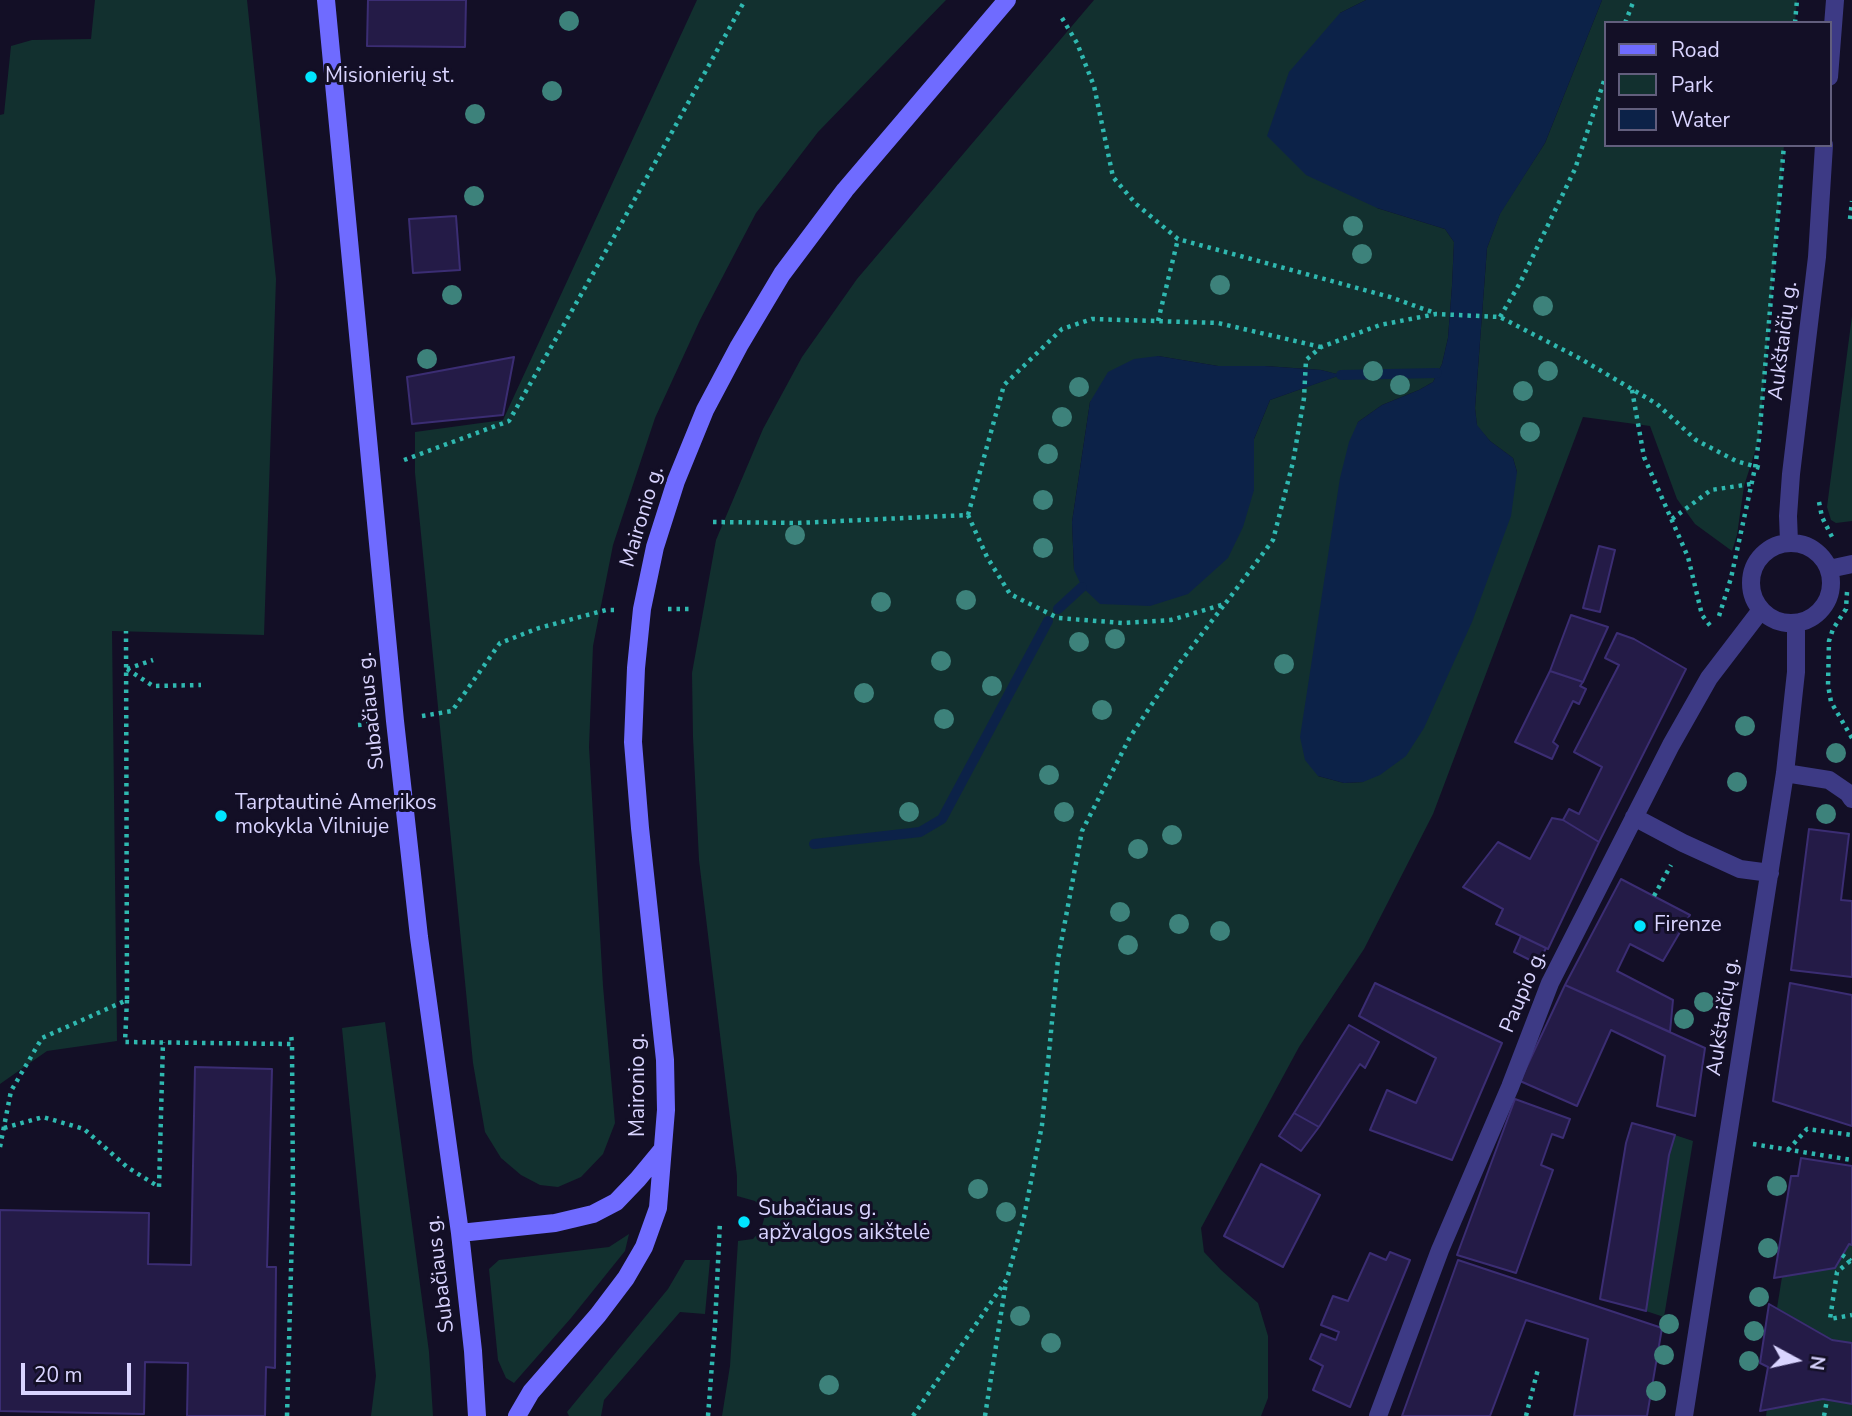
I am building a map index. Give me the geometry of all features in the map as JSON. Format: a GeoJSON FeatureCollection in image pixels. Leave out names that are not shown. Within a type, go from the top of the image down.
{"type":"FeatureCollection","features":[{"type":"Feature","properties":{"kind":"main road","name":"Subačiaus g."},"geometry":{"type":"LineString","coordinates":[[326,0],[396,735],[419,937],[460,1233],[477,1416]]}},
{"type":"Feature","properties":{"kind":"main road","name":"Maironio g."},"geometry":{"type":"LineString","coordinates":[[517,1416],[531,1392],[598,1315],[626,1278],[643,1247],[658,1208],[666,1110],[665,1060],[633,742],[642,609],[655,547],[676,481],[705,410],[782,274],[845,190],[1007,0]]}},
{"type":"Feature","properties":{"kind":"main road","name":"Maironio g."},"geometry":{"type":"LineString","coordinates":[[460,1233],[555,1223],[593,1214],[616,1202],[662,1150]]}},
{"type":"Feature","properties":{"kind":"street"},"geometry":{"type":"LineString","coordinates":[[1831,51],[1835,0]]}},
{"type":"Feature","properties":{"kind":"street","name":"Aukštaičių g."},"geometry":{"type":"LineString","coordinates":[[1789,542],[1791,474],[1816,257],[1824,147]]}},
{"type":"Feature","properties":{"kind":"street"},"geometry":{"type":"LineString","coordinates":[[1789,542],[1801,544],[1841,566],[1832,579],[1831,590],[1823,608],[1807,621],[1784,624],[1771,619],[1754,599],[1751,574],[1756,562],[1776,545],[1789,542]]}},
{"type":"Feature","properties":{"kind":"street","name":"Paupio g."},"geometry":{"type":"LineString","coordinates":[[1378,1416],[1440,1250],[1510,1087],[1550,983],[1671,745],[1709,678],[1761,610]]}},
{"type":"Feature","properties":{"kind":"street","name":"Aukštaičių g."},"geometry":{"type":"LineString","coordinates":[[1684,1416],[1785,773],[1796,673],[1796,624]]}},
{"type":"Feature","properties":{"kind":"street"},"geometry":{"type":"LineString","coordinates":[[1785,773],[1829,780],[1852,799]]}},
{"type":"Feature","properties":{"kind":"street"},"geometry":{"type":"LineString","coordinates":[[1634,817],[1740,869],[1770,873]]}},
{"type":"Feature","properties":{"kind":"path"},"geometry":{"type":"LineString","coordinates":[[404,460],[509,421],[745,0]]}},
{"type":"Feature","properties":{"kind":"path"},"geometry":{"type":"LineString","coordinates":[[1626,21],[1634,0]]}},
{"type":"Feature","properties":{"kind":"path"},"geometry":{"type":"LineString","coordinates":[[1795,21],[1797,0]]}},
{"type":"Feature","properties":{"kind":"path"},"geometry":{"type":"LineString","coordinates":[[1062,18],[1077,43],[1094,86],[1113,177],[1136,204],[1178,239],[1390,296],[1436,314]]}},
{"type":"Feature","properties":{"kind":"path"},"geometry":{"type":"LineString","coordinates":[[1500,317],[1526,272],[1575,169],[1604,81]]}},
{"type":"Feature","properties":{"kind":"path"},"geometry":{"type":"LineString","coordinates":[[985,1416],[1007,1279],[1024,1217],[1042,1125],[1058,960],[1082,831],[1130,737],[1178,665],[1273,540],[1293,462],[1304,398],[1306,360],[1321,347],[1380,325],[1436,314],[1500,317],[1581,359],[1657,404],[1696,440],[1755,468],[1784,147]]}},
{"type":"Feature","properties":{"kind":"path"},"geometry":{"type":"LineString","coordinates":[[1849,228],[1852,201]]}},
{"type":"Feature","properties":{"kind":"path"},"geometry":{"type":"LineString","coordinates":[[1158,321],[1178,239]]}},
{"type":"Feature","properties":{"kind":"path"},"geometry":{"type":"LineString","coordinates":[[1225,604],[1171,620],[1123,623],[1058,618],[1010,594],[987,557],[968,515],[1004,384],[1062,329],[1091,319],[1218,323],[1321,347]]}},
{"type":"Feature","properties":{"kind":"path"},"geometry":{"type":"LineString","coordinates":[[1632,389],[1644,457],[1688,557],[1702,615],[1714,631]]}},
{"type":"Feature","properties":{"kind":"path"},"geometry":{"type":"LineString","coordinates":[[1672,519],[1711,490],[1751,484]]}},
{"type":"Feature","properties":{"kind":"path"},"geometry":{"type":"LineString","coordinates":[[1818,500],[1846,582],[1846,609],[1829,641],[1828,685],[1831,702],[1852,738]]}},
{"type":"Feature","properties":{"kind":"path"},"geometry":{"type":"LineString","coordinates":[[713,522],[798,523],[968,515]]}},
{"type":"Feature","properties":{"kind":"path"},"geometry":{"type":"LineString","coordinates":[[452,711],[500,643],[539,628],[606,610],[692,608]]}},
{"type":"Feature","properties":{"kind":"path"},"geometry":{"type":"LineString","coordinates":[[127,631],[125,1042],[292,1044]]}},
{"type":"Feature","properties":{"kind":"path"},"geometry":{"type":"LineString","coordinates":[[127,669],[153,660]]}},
{"type":"Feature","properties":{"kind":"path"},"geometry":{"type":"LineString","coordinates":[[127,669],[153,686],[201,685]]}},
{"type":"Feature","properties":{"kind":"path"},"geometry":{"type":"LineString","coordinates":[[0,1146],[11,1091],[42,1038],[127,999]]}},
{"type":"Feature","properties":{"kind":"path"},"geometry":{"type":"LineString","coordinates":[[287,1416],[293,1196],[291,1034]]}},
{"type":"Feature","properties":{"kind":"path"},"geometry":{"type":"LineString","coordinates":[[4,1128],[43,1118],[84,1129],[127,1167],[159,1187],[163,1042]]}},
{"type":"Feature","properties":{"kind":"path"},"geometry":{"type":"LineString","coordinates":[[1788,1150],[1807,1129],[1852,1135]]}},
{"type":"Feature","properties":{"kind":"path"},"geometry":{"type":"LineString","coordinates":[[1728,1140],[1852,1160]]}},
{"type":"Feature","properties":{"kind":"path"},"geometry":{"type":"LineString","coordinates":[[708,1416],[720,1221]]}},
{"type":"Feature","properties":{"kind":"path"},"geometry":{"type":"LineString","coordinates":[[1842,1255],[1851,1261],[1837,1272],[1830,1319],[1852,1315]]}},
{"type":"Feature","properties":{"kind":"path"},"geometry":{"type":"LineString","coordinates":[[912,1416],[1007,1279]]}},
{"type":"Feature","properties":{"kind":"path"},"geometry":{"type":"LineString","coordinates":[[1526,1416],[1538,1369]]}},
{"type":"Feature","properties":{"kind":"path"},"geometry":{"type":"LineString","coordinates":[[1824,1416],[1827,1400]]}},
{"type":"Feature","properties":{"kind":"green space"},"geometry":{"type":"Polygon","coordinates":[[[95,0],[247,0],[276,279],[264,635],[112,631],[117,1041],[47,1051],[0,1084],[0,115],[4,114],[11,46],[32,40],[91,39],[95,0]]]}},
{"type":"Feature","properties":{"kind":"green space"},"geometry":{"type":"Polygon","coordinates":[[[697,0],[946,0],[818,132],[756,213],[700,320],[655,418],[613,545],[593,646],[589,747],[603,986],[615,1123],[603,1154],[581,1177],[558,1187],[540,1185],[521,1175],[501,1158],[485,1132],[473,1063],[415,473],[415,432],[503,420],[697,0]]]}},
{"type":"Feature","properties":{"kind":"green space"},"geometry":{"type":"Polygon","coordinates":[[[1094,0],[1366,0],[1340,13],[1377,208],[1445,229],[1454,242],[1448,338],[1442,364],[1433,382],[1382,405],[1358,422],[1318,776],[1344,783],[1363,782],[1517,472],[1513,458],[1490,441],[1477,426],[1475,408],[1487,248],[1500,213],[1545,143],[1602,0],[1797,0],[1795,21],[1604,21],[1604,147],[1784,147],[1759,439],[1744,486],[1737,535],[1732,551],[1695,524],[1677,499],[1650,426],[1583,417],[1433,814],[1364,949],[1299,1047],[1201,1228],[1204,1252],[1258,1303],[1268,1336],[1268,1398],[1261,1416],[722,1416],[730,1366],[738,1241],[753,1239],[761,1230],[764,1219],[762,1208],[755,1201],[737,1196],[737,1176],[699,860],[692,673],[716,540],[763,429],[802,357],[857,279],[1094,0]],[[1158,356],[1090,402],[1072,522],[1074,570],[1254,490],[1254,439],[1270,400],[1340,375],[1321,370],[1218,366],[1158,356]]]}},
{"type":"Feature","properties":{"kind":"green space"},"geometry":{"type":"Polygon","coordinates":[[[1852,316],[1852,521],[1836,523],[1831,520],[1827,507],[1852,316]]]}},
{"type":"Feature","properties":{"kind":"green space"},"geometry":{"type":"Polygon","coordinates":[[[385,1022],[429,1352],[433,1416],[371,1416],[376,1376],[342,1028],[385,1022]]]}},
{"type":"Feature","properties":{"kind":"green space"},"geometry":{"type":"Polygon","coordinates":[[[1675,1135],[1693,1141],[1664,1317],[1646,1311],[1669,1155],[1675,1135]]]}},
{"type":"Feature","properties":{"kind":"green space"},"geometry":{"type":"Polygon","coordinates":[[[629,1234],[625,1251],[571,1318],[514,1383],[506,1378],[498,1360],[489,1269],[499,1260],[609,1247],[629,1234]]]}},
{"type":"Feature","properties":{"kind":"green space"},"geometry":{"type":"Polygon","coordinates":[[[1849,1244],[1852,1245],[1852,1343],[1832,1340],[1777,1308],[1782,1277],[1834,1268],[1849,1244]]]}},
{"type":"Feature","properties":{"kind":"green space"},"geometry":{"type":"Polygon","coordinates":[[[685,1260],[710,1260],[705,1314],[680,1312],[604,1400],[601,1416],[569,1416],[567,1412],[668,1289],[685,1260]]]}},
{"type":"Feature","properties":{"kind":"green space"},"geometry":{"type":"Polygon","coordinates":[[[1823,1399],[1852,1404],[1852,1416],[1766,1416],[1767,1409],[1823,1399]]]}},
{"type":"Feature","properties":{"kind":"water"},"geometry":{"type":"Polygon","coordinates":[[[1366,0],[1602,0],[1545,143],[1500,214],[1487,248],[1475,408],[1477,425],[1490,441],[1513,458],[1517,472],[1511,516],[1472,622],[1424,728],[1406,756],[1380,775],[1363,782],[1344,783],[1318,776],[1305,760],[1300,737],[1340,478],[1349,442],[1358,422],[1382,405],[1433,382],[1442,364],[1448,338],[1454,242],[1445,229],[1377,208],[1306,175],[1267,136],[1289,72],[1340,13],[1366,0]]]}},
{"type":"Feature","properties":{"kind":"water"},"geometry":{"type":"Polygon","coordinates":[[[1158,356],[1218,366],[1321,370],[1341,375],[1270,400],[1254,439],[1254,490],[1243,527],[1228,558],[1188,594],[1150,606],[1100,604],[1082,587],[1074,570],[1072,522],[1090,402],[1108,372],[1134,359],[1158,356]]]}},
{"type":"Feature","properties":{"kind":"building"},"geometry":{"type":"Polygon","coordinates":[[[368,0],[466,0],[465,47],[367,46],[368,0]]]}},
{"type":"Feature","properties":{"kind":"building"},"geometry":{"type":"Polygon","coordinates":[[[456,216],[460,270],[413,273],[409,219],[456,216]]]}},
{"type":"Feature","properties":{"kind":"building"},"geometry":{"type":"Polygon","coordinates":[[[514,357],[503,415],[412,424],[407,377],[514,357]]]}},
{"type":"Feature","properties":{"kind":"building"},"geometry":{"type":"Polygon","coordinates":[[[1599,546],[1615,550],[1600,612],[1583,608],[1599,546]]]}},
{"type":"Feature","properties":{"kind":"building"},"geometry":{"type":"Polygon","coordinates":[[[1571,615],[1608,627],[1583,682],[1550,671],[1571,615]]]}},
{"type":"Feature","properties":{"kind":"building"},"geometry":{"type":"Polygon","coordinates":[[[1617,633],[1634,639],[1686,669],[1599,842],[1563,820],[1569,809],[1579,814],[1602,767],[1574,752],[1619,665],[1605,658],[1617,633]]]}},
{"type":"Feature","properties":{"kind":"building"},"geometry":{"type":"Polygon","coordinates":[[[1550,671],[1583,682],[1580,686],[1586,689],[1579,704],[1573,701],[1553,742],[1558,746],[1552,759],[1515,742],[1550,671]]]}},
{"type":"Feature","properties":{"kind":"building"},"geometry":{"type":"Polygon","coordinates":[[[1552,818],[1563,820],[1599,842],[1548,949],[1496,924],[1503,909],[1463,887],[1498,842],[1530,859],[1552,818]]]}},
{"type":"Feature","properties":{"kind":"building"},"geometry":{"type":"Polygon","coordinates":[[[1809,829],[1849,834],[1841,900],[1852,901],[1852,977],[1791,970],[1809,829]]]}},
{"type":"Feature","properties":{"kind":"building"},"geometry":{"type":"Polygon","coordinates":[[[1621,879],[1690,915],[1663,961],[1630,944],[1617,971],[1673,1000],[1670,1032],[1565,985],[1621,879]]]}},
{"type":"Feature","properties":{"kind":"building"},"geometry":{"type":"Polygon","coordinates":[[[1521,936],[1546,948],[1538,964],[1514,952],[1521,936]]]}},
{"type":"Feature","properties":{"kind":"building"},"geometry":{"type":"Polygon","coordinates":[[[1375,983],[1502,1043],[1452,1160],[1370,1130],[1387,1090],[1416,1103],[1436,1058],[1359,1016],[1375,983]]]}},
{"type":"Feature","properties":{"kind":"building"},"geometry":{"type":"Polygon","coordinates":[[[1790,983],[1852,995],[1852,1126],[1773,1101],[1790,983]]]}},
{"type":"Feature","properties":{"kind":"building"},"geometry":{"type":"Polygon","coordinates":[[[1565,985],[1705,1048],[1695,1116],[1657,1106],[1665,1056],[1611,1030],[1577,1106],[1520,1081],[1565,985]]]}},
{"type":"Feature","properties":{"kind":"building"},"geometry":{"type":"Polygon","coordinates":[[[1349,1025],[1379,1042],[1365,1068],[1360,1064],[1319,1127],[1294,1113],[1349,1025]]]}},
{"type":"Feature","properties":{"kind":"building"},"geometry":{"type":"Polygon","coordinates":[[[195,1067],[272,1069],[267,1267],[276,1267],[275,1368],[266,1367],[265,1416],[187,1416],[188,1363],[145,1362],[144,1414],[0,1411],[0,1210],[149,1213],[148,1264],[191,1265],[195,1067]]]}},
{"type":"Feature","properties":{"kind":"building"},"geometry":{"type":"Polygon","coordinates":[[[1515,1099],[1570,1119],[1563,1138],[1552,1134],[1541,1165],[1553,1170],[1516,1273],[1457,1255],[1515,1099]]]}},
{"type":"Feature","properties":{"kind":"building"},"geometry":{"type":"Polygon","coordinates":[[[1294,1113],[1319,1127],[1301,1151],[1279,1136],[1294,1113]]]}},
{"type":"Feature","properties":{"kind":"building"},"geometry":{"type":"Polygon","coordinates":[[[1632,1123],[1675,1135],[1669,1155],[1646,1311],[1600,1299],[1626,1143],[1632,1123]]]}},
{"type":"Feature","properties":{"kind":"building"},"geometry":{"type":"Polygon","coordinates":[[[1801,1158],[1852,1166],[1852,1245],[1849,1244],[1835,1268],[1774,1278],[1791,1176],[1798,1176],[1801,1158]]]}},
{"type":"Feature","properties":{"kind":"building"},"geometry":{"type":"Polygon","coordinates":[[[1261,1164],[1320,1195],[1283,1267],[1224,1236],[1261,1164]]]}},
{"type":"Feature","properties":{"kind":"building"},"geometry":{"type":"Polygon","coordinates":[[[1390,1252],[1410,1260],[1350,1407],[1313,1390],[1323,1366],[1310,1359],[1321,1334],[1336,1340],[1339,1332],[1321,1325],[1333,1296],[1348,1301],[1370,1253],[1386,1260],[1390,1252]]]}},
{"type":"Feature","properties":{"kind":"building"},"geometry":{"type":"Polygon","coordinates":[[[1458,1260],[1662,1328],[1647,1416],[1574,1416],[1588,1339],[1526,1320],[1490,1416],[1402,1416],[1458,1260]]]}},
{"type":"Feature","properties":{"kind":"building"},"geometry":{"type":"Polygon","coordinates":[[[1769,1304],[1832,1340],[1852,1343],[1852,1404],[1823,1399],[1760,1411],[1768,1367],[1760,1363],[1769,1304]]]}},
{"type":"Feature","properties":{"kind":"waterway"},"geometry":{"type":"LineString","coordinates":[[1341,375],[1437,373]]}},
{"type":"Feature","properties":{"kind":"waterway"},"geometry":{"type":"LineString","coordinates":[[1058,609],[1082,587]]}},
{"type":"Feature","properties":{"kind":"waterway"},"geometry":{"type":"LineString","coordinates":[[814,844],[920,832],[942,819],[1048,621]]}},
{"type":"Feature","properties":{"kind":"place","name":"Misionierių st."},"geometry":{"type":"Point","coordinates":[311,77]}},
{"type":"Feature","properties":{"kind":"place","name":"Tarptautinė Amerikos mokykla Vilniuje"},"geometry":{"type":"Point","coordinates":[221,816]}},
{"type":"Feature","properties":{"kind":"place","name":"Firenze"},"geometry":{"type":"Point","coordinates":[1640,926]}},
{"type":"Feature","properties":{"kind":"place","name":"Subačiaus g. apžvalgos aikštelė"},"geometry":{"type":"Point","coordinates":[744,1222]}}]}
